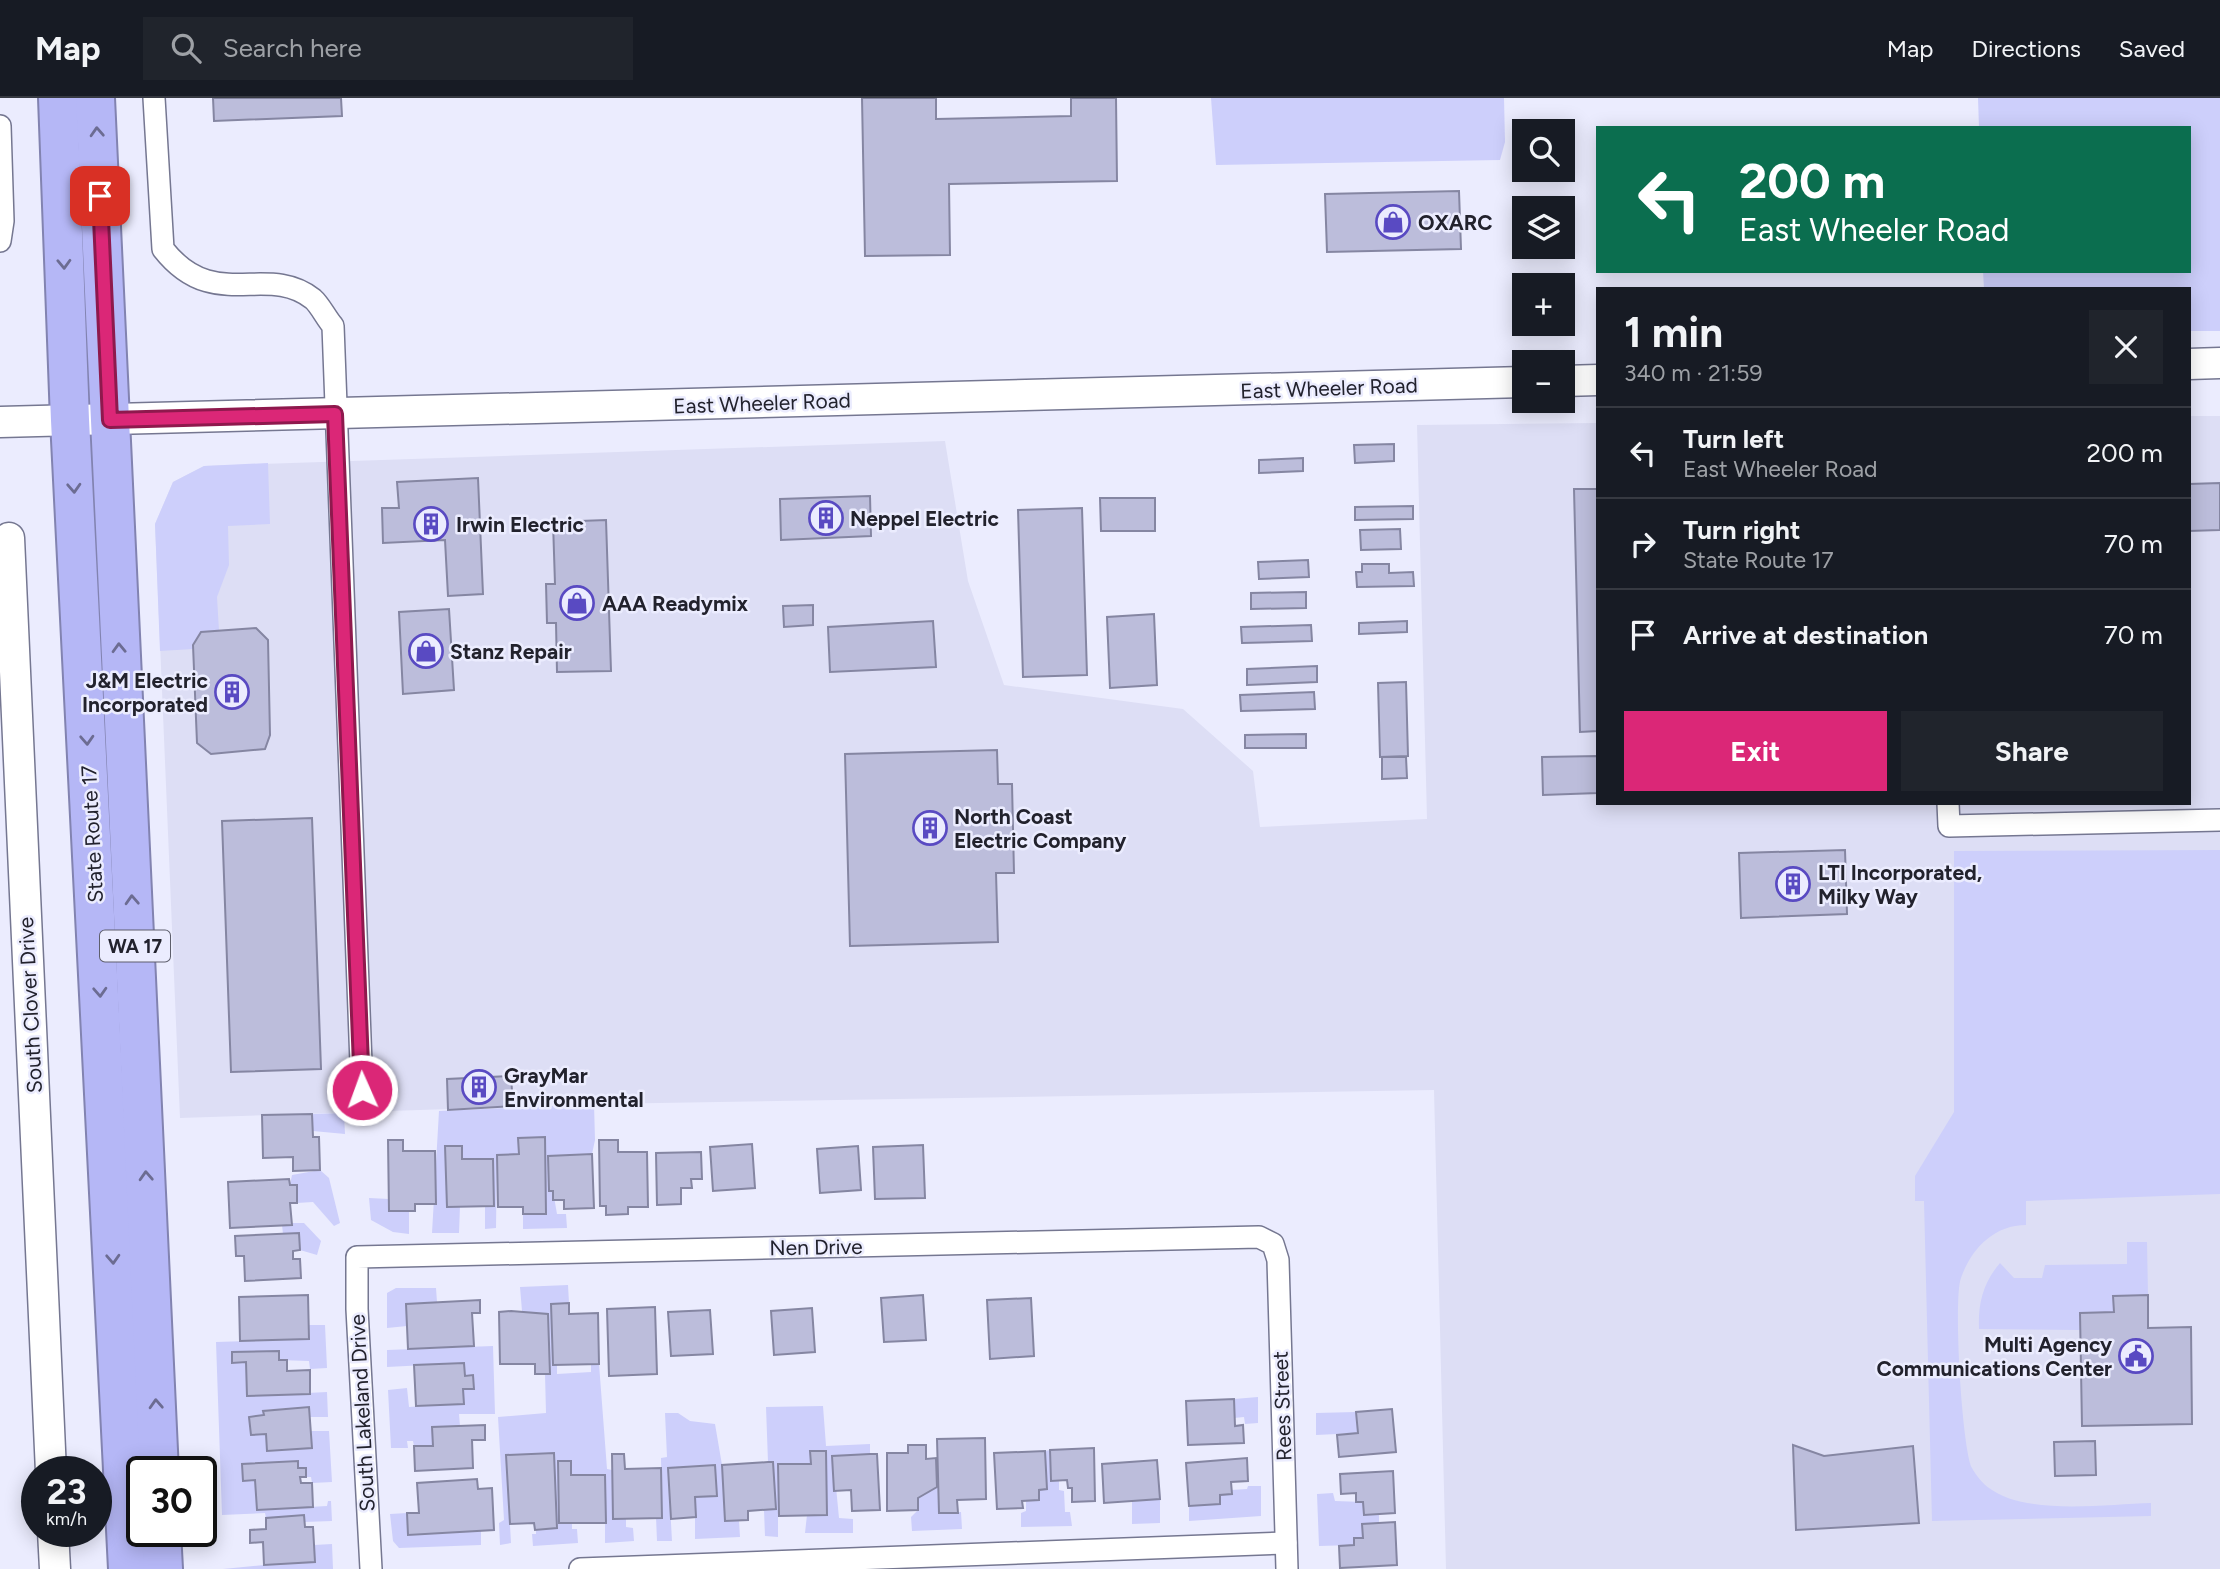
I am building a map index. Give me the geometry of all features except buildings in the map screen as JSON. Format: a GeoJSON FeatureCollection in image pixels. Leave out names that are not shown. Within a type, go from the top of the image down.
{"type":"FeatureCollection","features":[{"type":"Feature","properties":{"kind":"highway","name":"State Route 17"},"geometry":{"type":"LineString","coordinates":[[58,98],[70,420],[128,1569]]}},
{"type":"Feature","properties":{"kind":"highway","name":"State Route 17"},"geometry":{"type":"LineString","coordinates":[[95,98],[158,1456]]}},
{"type":"Feature","properties":{"kind":"highway"},"geometry":{"type":"LineString","coordinates":[[162,1547],[163,1569]]}},
{"type":"Feature","properties":{"kind":"main road"},"geometry":{"type":"LineString","coordinates":[[2191,364],[2220,363]]}},
{"type":"Feature","properties":{"kind":"main road"},"geometry":{"type":"LineString","coordinates":[[1575,381],[1596,380]]}},
{"type":"Feature","properties":{"kind":"main road","name":"East Wheeler Road"},"geometry":{"type":"LineString","coordinates":[[0,422],[1512,383]]}},
{"type":"Feature","properties":{"kind":"main road","name":"South Clover Drive"},"geometry":{"type":"LineString","coordinates":[[9,538],[6,614],[50,1456]]}},
{"type":"Feature","properties":{"kind":"main road"},"geometry":{"type":"LineString","coordinates":[[54,1547],[55,1569]]}},
{"type":"Feature","properties":{"kind":"street"},"geometry":{"type":"LineString","coordinates":[[154,98],[163,249],[178,268],[205,283],[286,287],[313,299],[332,326],[362,1090]]}},
{"type":"Feature","properties":{"kind":"street"},"geometry":{"type":"LineString","coordinates":[[0,126],[3,221],[0,241]]}},
{"type":"Feature","properties":{"kind":"street"},"geometry":{"type":"LineString","coordinates":[[1948,805],[1949,826],[2220,820]]}},
{"type":"Feature","properties":{"kind":"street","name":"Nen Drive"},"geometry":{"type":"LineString","coordinates":[[357,1257],[1259,1237],[1273,1244]]}},
{"type":"Feature","properties":{"kind":"street","name":"Rees Street"},"geometry":{"type":"LineString","coordinates":[[1273,1244],[1278,1260],[1287,1569]]}},
{"type":"Feature","properties":{"kind":"street","name":"South Lakeland Drive"},"geometry":{"type":"LineString","coordinates":[[357,1257],[357,1309],[371,1569]]}},
{"type":"Feature","properties":{"kind":"street"},"geometry":{"type":"LineString","coordinates":[[580,1569],[1286,1543]]}},
{"type":"Feature","properties":{"kind":"shaded area"},"geometry":{"type":"Polygon","coordinates":[[[1211,98],[1504,98],[1505,142],[1500,160],[1216,165],[1211,98]]]}},
{"type":"Feature","properties":{"kind":"shaded area"},"geometry":{"type":"Polygon","coordinates":[[[1978,98],[2220,98],[2220,331],[2191,331],[2191,287],[1984,287],[1983,273],[2191,273],[2191,126],[1979,126],[1978,98]]]}},
{"type":"Feature","properties":{"kind":"shaded area"},"geometry":{"type":"Polygon","coordinates":[[[2191,416],[2220,416],[2220,1569],[1446,1569],[1434,1090],[599,1104],[180,1118],[155,524],[173,482],[204,466],[945,441],[968,581],[1004,685],[1183,709],[1253,771],[1260,827],[1427,819],[1417,425],[1596,423],[1596,805],[2191,805],[2191,416]]]}},
{"type":"Feature","properties":{"kind":"shaded area"},"geometry":{"type":"Polygon","coordinates":[[[268,463],[270,524],[228,526],[229,565],[217,597],[219,631],[201,632],[193,649],[160,651],[155,524],[173,482],[204,466],[268,463]]]}},
{"type":"Feature","properties":{"kind":"shaded area"},"geometry":{"type":"Polygon","coordinates":[[[2220,850],[2220,1194],[2026,1201],[2026,1225],[2004,1229],[1985,1241],[1965,1267],[1959,1291],[1958,1342],[1965,1433],[1972,1468],[1980,1479],[2005,1497],[2024,1502],[2067,1506],[2151,1503],[2151,1516],[1932,1521],[1924,1201],[1915,1201],[1915,1176],[1954,1112],[1954,851],[2220,850]]]}},
{"type":"Feature","properties":{"kind":"shaded area"},"geometry":{"type":"Polygon","coordinates":[[[594,1104],[595,1140],[592,1154],[548,1156],[549,1191],[553,1191],[557,1214],[566,1214],[567,1228],[523,1229],[523,1214],[546,1213],[545,1137],[519,1138],[519,1154],[497,1155],[496,1228],[485,1229],[485,1206],[494,1205],[493,1159],[462,1159],[462,1146],[445,1147],[447,1206],[460,1206],[459,1233],[432,1233],[439,1111],[594,1104]]]}},
{"type":"Feature","properties":{"kind":"shaded area"},"geometry":{"type":"Polygon","coordinates":[[[344,1113],[345,1134],[313,1131],[312,1114],[344,1113]]]}},
{"type":"Feature","properties":{"kind":"shaded area"},"geometry":{"type":"Polygon","coordinates":[[[320,1170],[329,1178],[340,1223],[334,1226],[313,1202],[297,1203],[297,1185],[290,1185],[292,1175],[320,1170]]]}},
{"type":"Feature","properties":{"kind":"shaded area"},"geometry":{"type":"Polygon","coordinates":[[[369,1198],[389,1199],[389,1211],[409,1211],[409,1234],[393,1232],[371,1220],[369,1198]]]}},
{"type":"Feature","properties":{"kind":"shaded area"},"geometry":{"type":"Polygon","coordinates":[[[304,1223],[321,1241],[317,1255],[300,1250],[283,1234],[282,1225],[304,1223]]]}},
{"type":"Feature","properties":{"kind":"shaded area"},"geometry":{"type":"Polygon","coordinates":[[[2127,1242],[2147,1242],[2148,1295],[2114,1296],[2114,1312],[2080,1313],[2080,1330],[1979,1329],[1983,1294],[1989,1278],[2000,1263],[2014,1278],[2042,1278],[2045,1265],[2127,1264],[2127,1242]]]}},
{"type":"Feature","properties":{"kind":"shaded area"},"geometry":{"type":"Polygon","coordinates":[[[568,1285],[569,1303],[551,1304],[553,1365],[557,1365],[557,1374],[591,1372],[591,1364],[599,1364],[607,1469],[612,1470],[613,1518],[626,1518],[626,1527],[633,1528],[634,1541],[605,1543],[605,1475],[571,1475],[559,1523],[572,1523],[572,1529],[577,1529],[578,1543],[533,1546],[532,1534],[536,1534],[536,1530],[557,1528],[554,1453],[506,1455],[511,1543],[500,1545],[499,1523],[504,1520],[498,1417],[546,1413],[545,1374],[550,1374],[548,1315],[528,1315],[522,1311],[520,1287],[568,1285]]]}},
{"type":"Feature","properties":{"kind":"shaded area"},"geometry":{"type":"Polygon","coordinates":[[[396,1288],[436,1288],[437,1302],[406,1304],[407,1326],[387,1328],[387,1293],[396,1288]]]}},
{"type":"Feature","properties":{"kind":"shaded area"},"geometry":{"type":"Polygon","coordinates":[[[309,1325],[325,1325],[327,1368],[310,1369],[309,1361],[279,1360],[279,1352],[233,1363],[246,1362],[247,1396],[327,1392],[328,1417],[310,1417],[309,1407],[264,1410],[264,1415],[249,1417],[251,1435],[266,1434],[267,1451],[312,1448],[311,1431],[329,1431],[332,1482],[312,1483],[311,1477],[306,1477],[306,1468],[298,1468],[298,1461],[243,1481],[255,1480],[257,1510],[327,1506],[328,1501],[331,1501],[332,1521],[304,1522],[304,1515],[266,1518],[265,1513],[222,1515],[216,1342],[309,1339],[309,1325]]]}},
{"type":"Feature","properties":{"kind":"shaded area"},"geometry":{"type":"Polygon","coordinates":[[[493,1346],[495,1414],[459,1414],[460,1426],[433,1446],[414,1446],[413,1441],[407,1441],[408,1448],[391,1448],[388,1390],[407,1388],[409,1407],[464,1403],[463,1389],[474,1389],[473,1376],[465,1376],[464,1363],[387,1367],[387,1350],[493,1346]]]}},
{"type":"Feature","properties":{"kind":"shaded area"},"geometry":{"type":"Polygon","coordinates":[[[1258,1397],[1258,1423],[1245,1424],[1244,1417],[1234,1418],[1234,1399],[1258,1397]]]}},
{"type":"Feature","properties":{"kind":"shaded area"},"geometry":{"type":"Polygon","coordinates":[[[823,1406],[826,1446],[870,1444],[870,1454],[833,1456],[839,1518],[853,1519],[853,1533],[805,1533],[807,1515],[827,1514],[825,1451],[811,1451],[811,1464],[778,1465],[778,1537],[765,1536],[764,1510],[776,1509],[773,1463],[768,1462],[766,1407],[823,1406]]]}},
{"type":"Feature","properties":{"kind":"shaded area"},"geometry":{"type":"Polygon","coordinates":[[[1356,1412],[1358,1433],[1316,1435],[1316,1413],[1356,1412]]]}},
{"type":"Feature","properties":{"kind":"shaded area"},"geometry":{"type":"Polygon","coordinates":[[[665,1413],[678,1413],[690,1421],[715,1424],[722,1465],[725,1521],[739,1521],[740,1537],[695,1539],[695,1497],[717,1496],[715,1465],[668,1468],[672,1541],[657,1541],[656,1517],[662,1517],[661,1458],[667,1457],[665,1413]]]}},
{"type":"Feature","properties":{"kind":"shaded area"},"geometry":{"type":"Polygon","coordinates":[[[1050,1450],[1051,1480],[1059,1480],[1059,1490],[1064,1491],[1065,1512],[1070,1512],[1072,1526],[1021,1527],[1021,1513],[1026,1511],[1026,1501],[1039,1500],[1039,1490],[1047,1489],[1045,1451],[1050,1450]]]}},
{"type":"Feature","properties":{"kind":"shaded area"},"geometry":{"type":"Polygon","coordinates":[[[938,1458],[939,1513],[961,1512],[962,1529],[912,1531],[911,1517],[918,1510],[918,1498],[937,1487],[938,1458]]]}},
{"type":"Feature","properties":{"kind":"shaded area"},"geometry":{"type":"Polygon","coordinates":[[[1248,1486],[1261,1486],[1261,1516],[1189,1521],[1189,1506],[1220,1504],[1220,1495],[1231,1494],[1231,1490],[1247,1489],[1248,1486]]]}},
{"type":"Feature","properties":{"kind":"shaded area"},"geometry":{"type":"Polygon","coordinates":[[[1333,1493],[1335,1501],[1363,1502],[1379,1514],[1379,1523],[1362,1524],[1363,1538],[1354,1538],[1354,1545],[1319,1546],[1317,1494],[1333,1493]]]}},
{"type":"Feature","properties":{"kind":"shaded area"},"geometry":{"type":"Polygon","coordinates":[[[1160,1499],[1160,1523],[1132,1524],[1132,1501],[1160,1499]]]}},
{"type":"Feature","properties":{"kind":"shaded area"},"geometry":{"type":"Polygon","coordinates":[[[407,1513],[409,1535],[481,1531],[481,1545],[399,1548],[393,1541],[390,1514],[407,1513]]]}},
{"type":"Feature","properties":{"kind":"shaded area"},"geometry":{"type":"Polygon","coordinates":[[[332,1544],[333,1569],[223,1569],[264,1565],[314,1545],[332,1544]]]}},
{"type":"Feature","properties":{"kind":"place","name":"OXARC"},"geometry":{"type":"Point","coordinates":[1393,222]}},
{"type":"Feature","properties":{"kind":"place","name":"Neppel Electric"},"geometry":{"type":"Point","coordinates":[826,518]}},
{"type":"Feature","properties":{"kind":"place","name":"Irwin Electric"},"geometry":{"type":"Point","coordinates":[431,524]}},
{"type":"Feature","properties":{"kind":"place","name":"AAA Readymix"},"geometry":{"type":"Point","coordinates":[577,603]}},
{"type":"Feature","properties":{"kind":"place","name":"Stanz Repair"},"geometry":{"type":"Point","coordinates":[426,651]}},
{"type":"Feature","properties":{"kind":"place","name":"J&M Electric Incorporated"},"geometry":{"type":"Point","coordinates":[232,692]}},
{"type":"Feature","properties":{"kind":"place","name":"North Coast Electric Company"},"geometry":{"type":"Point","coordinates":[930,828]}},
{"type":"Feature","properties":{"kind":"place","name":"LTI Incorporated, Milky Way"},"geometry":{"type":"Point","coordinates":[1793,884]}},
{"type":"Feature","properties":{"kind":"place","name":"GrayMar Environmental"},"geometry":{"type":"Point","coordinates":[479,1087]}},
{"type":"Feature","properties":{"kind":"place","name":"Multi Agency Communications Center"},"geometry":{"type":"Point","coordinates":[2136,1356]}},
{"type":"Feature","properties":{"kind":"route"},"geometry":{"type":"LineString","coordinates":[[100,196],[110,420],[335,414],[362,1090]]}}]}
